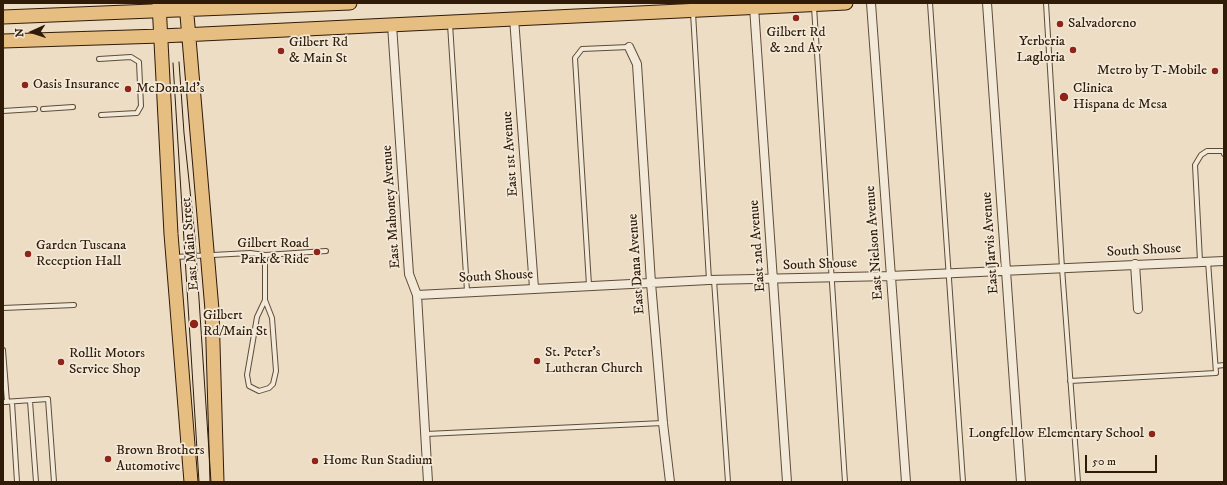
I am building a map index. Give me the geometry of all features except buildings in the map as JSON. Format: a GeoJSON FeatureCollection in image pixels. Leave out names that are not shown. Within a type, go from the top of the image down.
{"type":"FeatureCollection","features":[{"type":"Feature","properties":{"kind":"main road"},"geometry":{"type":"LineString","coordinates":[[3,18],[159,7],[350,3]]}},
{"type":"Feature","properties":{"kind":"main road"},"geometry":{"type":"LineString","coordinates":[[3,42],[189,35],[846,3]]}},
{"type":"Feature","properties":{"kind":"main road","name":"East Main Street"},"geometry":{"type":"LineString","coordinates":[[186,6],[195,123],[209,256],[215,343],[217,482]]}},
{"type":"Feature","properties":{"kind":"main road","name":"East Main Street"},"geometry":{"type":"LineString","coordinates":[[159,7],[173,257],[191,482]]}},
{"type":"Feature","properties":{"kind":"street","name":"East Nielson Avenue"},"geometry":{"type":"LineString","coordinates":[[871,3],[906,482]]}},
{"type":"Feature","properties":{"kind":"street","name":"East Jarvis Avenue"},"geometry":{"type":"LineString","coordinates":[[987,3],[1021,482]]}},
{"type":"Feature","properties":{"kind":"street","name":"East 2nd Avenue"},"geometry":{"type":"LineString","coordinates":[[754,7],[787,482]]}},
{"type":"Feature","properties":{"kind":"street","name":"East 1st Avenue"},"geometry":{"type":"LineString","coordinates":[[514,18],[534,288]]}},
{"type":"Feature","properties":{"kind":"street","name":"East Mahoney Avenue"},"geometry":{"type":"LineString","coordinates":[[392,25],[409,274],[417,295],[428,482]]}},
{"type":"Feature","properties":{"kind":"street","name":"East Dana Avenue"},"geometry":{"type":"LineString","coordinates":[[629,46],[637,64],[651,283],[663,423],[670,482]]}},
{"type":"Feature","properties":{"kind":"street","name":"South Shouse"},"geometry":{"type":"LineString","coordinates":[[417,295],[589,285],[712,280],[774,280],[890,276],[947,272],[1006,271],[1224,261]]}},
{"type":"Feature","properties":{"kind":"street"},"geometry":{"type":"LineString","coordinates":[[1135,264],[1138,309]]}},
{"type":"Feature","properties":{"kind":"lane"},"geometry":{"type":"LineString","coordinates":[[930,3],[947,272],[963,482]]}},
{"type":"Feature","properties":{"kind":"lane"},"geometry":{"type":"LineString","coordinates":[[1046,3],[1062,268],[1078,482]]}},
{"type":"Feature","properties":{"kind":"lane"},"geometry":{"type":"LineString","coordinates":[[814,4],[845,482]]}},
{"type":"Feature","properties":{"kind":"lane"},"geometry":{"type":"LineString","coordinates":[[693,10],[728,482]]}},
{"type":"Feature","properties":{"kind":"lane"},"geometry":{"type":"LineString","coordinates":[[450,22],[467,291]]}},
{"type":"Feature","properties":{"kind":"lane"},"geometry":{"type":"LineString","coordinates":[[589,285],[575,58],[582,49],[629,46]]}},
{"type":"Feature","properties":{"kind":"lane"},"geometry":{"type":"LineString","coordinates":[[99,59],[131,57],[139,62],[141,106],[137,113],[101,114]]}},
{"type":"Feature","properties":{"kind":"lane"},"geometry":{"type":"LineString","coordinates":[[43,109],[73,107]]}},
{"type":"Feature","properties":{"kind":"lane"},"geometry":{"type":"LineString","coordinates":[[3,111],[35,109]]}},
{"type":"Feature","properties":{"kind":"lane"},"geometry":{"type":"LineString","coordinates":[[1070,381],[1216,373],[1195,164],[1201,155],[1207,152],[1223,151],[1224,154]]}},
{"type":"Feature","properties":{"kind":"lane"},"geometry":{"type":"LineString","coordinates":[[173,257],[250,253],[265,255],[326,251]]}},
{"type":"Feature","properties":{"kind":"lane"},"geometry":{"type":"LineString","coordinates":[[265,255],[265,300],[272,318],[276,371],[273,384],[269,388],[259,391],[250,386],[247,375],[257,317],[265,300]]}},
{"type":"Feature","properties":{"kind":"lane"},"geometry":{"type":"LineString","coordinates":[[3,308],[74,306]]}},
{"type":"Feature","properties":{"kind":"lane"},"geometry":{"type":"LineString","coordinates":[[3,350],[5,402],[48,399],[54,482]]}},
{"type":"Feature","properties":{"kind":"lane"},"geometry":{"type":"LineString","coordinates":[[1216,366],[1224,365]]}},
{"type":"Feature","properties":{"kind":"lane"},"geometry":{"type":"LineString","coordinates":[[30,400],[36,482]]}},
{"type":"Feature","properties":{"kind":"lane"},"geometry":{"type":"LineString","coordinates":[[12,402],[17,482]]}},
{"type":"Feature","properties":{"kind":"lane"},"geometry":{"type":"LineString","coordinates":[[425,434],[663,423]]}},
{"type":"Feature","properties":{"kind":"tram line"},"geometry":{"type":"LineString","coordinates":[[179,62],[184,133],[195,238],[211,482]]}},
{"type":"Feature","properties":{"kind":"tram line"},"geometry":{"type":"LineString","coordinates":[[173,63],[199,482]]}},
{"type":"Feature","properties":{"kind":"place","name":"Gilbert Rd & 2nd Av"},"geometry":{"type":"Point","coordinates":[796,18]}},
{"type":"Feature","properties":{"kind":"place","name":"Salvadoreno"},"geometry":{"type":"Point","coordinates":[1060,24]}},
{"type":"Feature","properties":{"kind":"place","name":"Yerberia Lagloria"},"geometry":{"type":"Point","coordinates":[1073,50]}},
{"type":"Feature","properties":{"kind":"place","name":"Gilbert Rd & Main St"},"geometry":{"type":"Point","coordinates":[281,51]}},
{"type":"Feature","properties":{"kind":"place","name":"Metro by T-Mobile"},"geometry":{"type":"Point","coordinates":[1215,71]}},
{"type":"Feature","properties":{"kind":"place","name":"Oasis Insurance"},"geometry":{"type":"Point","coordinates":[25,85]}},
{"type":"Feature","properties":{"kind":"place","name":"McDonald's"},"geometry":{"type":"Point","coordinates":[128,89]}},
{"type":"Feature","properties":{"kind":"place","name":"Clinica Hispana de Mesa"},"geometry":{"type":"Point","coordinates":[1064,97]}},
{"type":"Feature","properties":{"kind":"place","name":"Gilbert Road Park & Ride"},"geometry":{"type":"Point","coordinates":[317,252]}},
{"type":"Feature","properties":{"kind":"place","name":"Garden Tuscana Reception Hall"},"geometry":{"type":"Point","coordinates":[28,254]}},
{"type":"Feature","properties":{"kind":"place","name":"Gilbert Rd/Main St"},"geometry":{"type":"Point","coordinates":[194,324]}},
{"type":"Feature","properties":{"kind":"place","name":"St. Peter's Lutheran Church"},"geometry":{"type":"Point","coordinates":[537,361]}},
{"type":"Feature","properties":{"kind":"place","name":"Rollit Motors Service Shop"},"geometry":{"type":"Point","coordinates":[61,362]}},
{"type":"Feature","properties":{"kind":"place","name":"Longfellow Elementary School"},"geometry":{"type":"Point","coordinates":[1152,434]}},
{"type":"Feature","properties":{"kind":"place","name":"Brown Brothers Automotive"},"geometry":{"type":"Point","coordinates":[108,459]}},
{"type":"Feature","properties":{"kind":"place","name":"Home Run Stadium"},"geometry":{"type":"Point","coordinates":[315,461]}}]}
